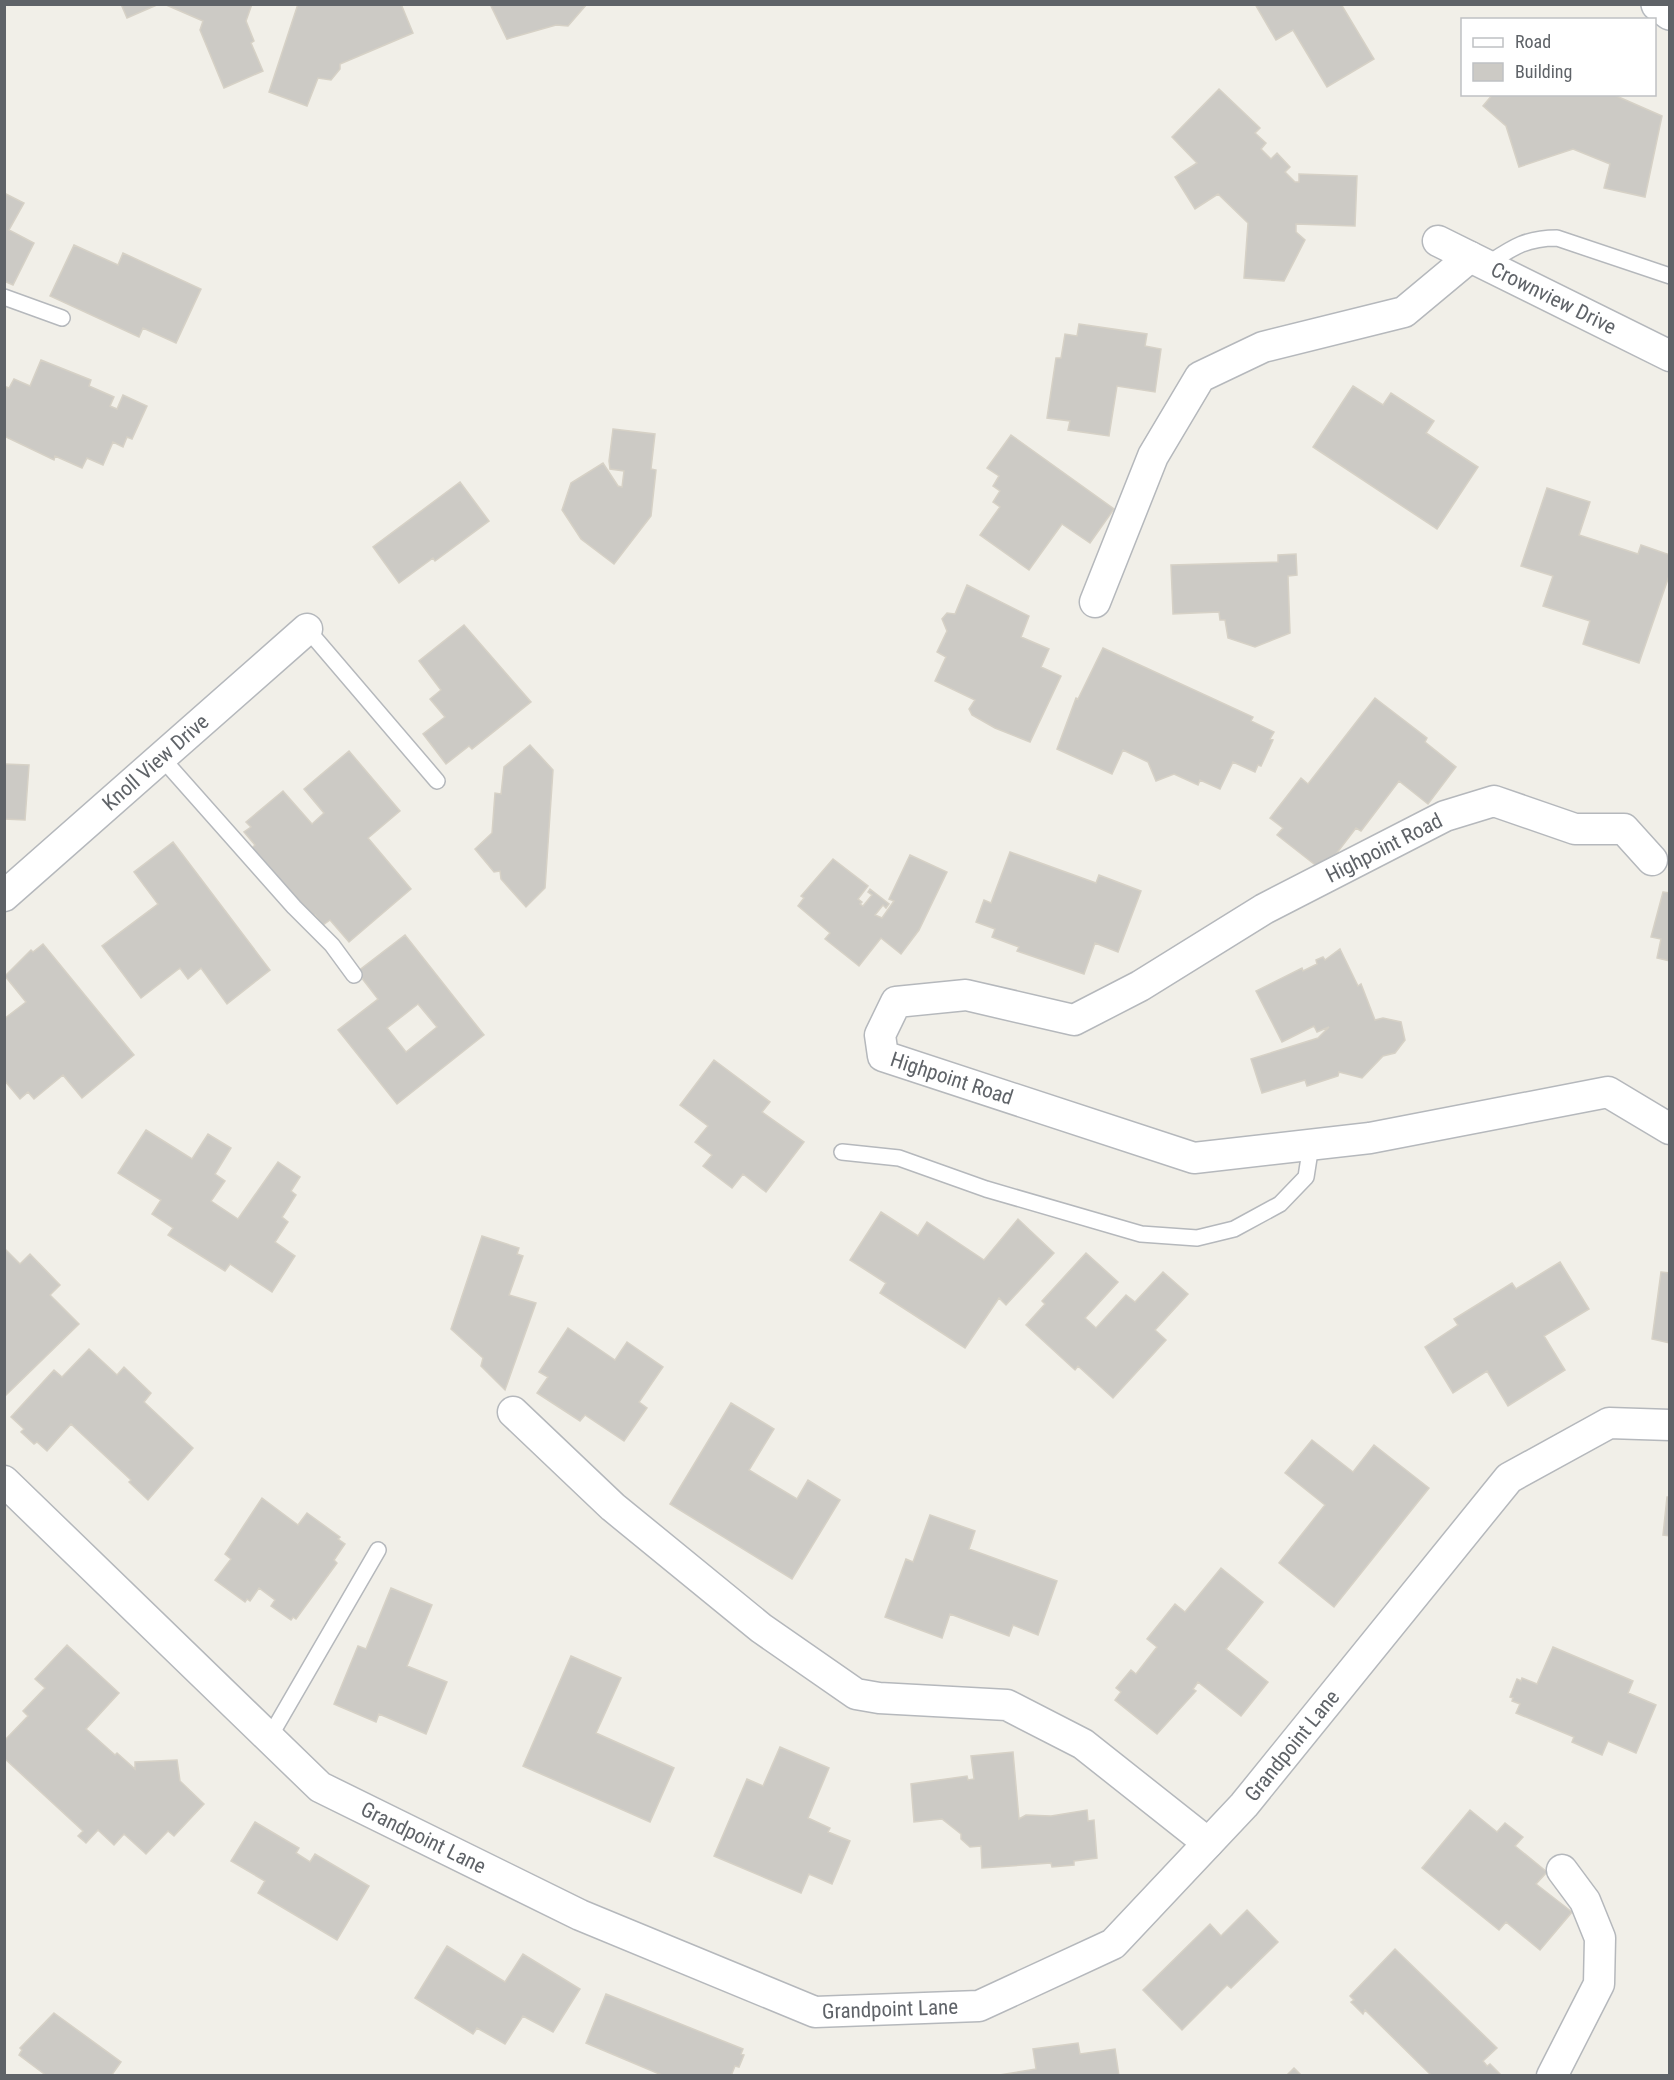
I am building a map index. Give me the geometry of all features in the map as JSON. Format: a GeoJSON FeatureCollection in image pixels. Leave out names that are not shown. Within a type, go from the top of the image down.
{"type":"FeatureCollection","features":[{"type":"Feature","properties":{"kind":"street"},"geometry":{"type":"LineString","coordinates":[[1658,4],[1670,13]]}},
{"type":"Feature","properties":{"kind":"street","name":"Crownview Drive"},"geometry":{"type":"LineString","coordinates":[[1438,241],[1670,356]]}},
{"type":"Feature","properties":{"kind":"street"},"geometry":{"type":"LineString","coordinates":[[1095,602],[1153,456],[1200,377],[1263,347],[1404,312],[1478,261]]}},
{"type":"Feature","properties":{"kind":"street","name":"Knoll View Drive"},"geometry":{"type":"LineString","coordinates":[[4,896],[307,629]]}},
{"type":"Feature","properties":{"kind":"street","name":"Highpoint Road"},"geometry":{"type":"LineString","coordinates":[[1653,860],[1624,830],[1575,829],[1494,801],[1445,816],[1264,909],[1140,986],[1074,1020],[966,995],[896,1002],[880,1035],[883,1056],[1194,1158],[1370,1138],[1608,1092],[1670,1129]]}},
{"type":"Feature","properties":{"kind":"street"},"geometry":{"type":"LineString","coordinates":[[513,1412],[613,1507],[761,1628],[856,1694],[879,1698],[1006,1706],[1083,1744],[1208,1843]]}},
{"type":"Feature","properties":{"kind":"street","name":"Grandpoint Lane"},"geometry":{"type":"LineString","coordinates":[[4,1481],[320,1787],[580,1915],[815,2012],[979,2006],[1113,1944],[1244,1805],[1509,1478],[1610,1423],[1670,1425]]}},
{"type":"Feature","properties":{"kind":"street"},"geometry":{"type":"LineString","coordinates":[[1552,2076],[1599,1984],[1600,1938],[1585,1901],[1562,1870]]}},
{"type":"Feature","properties":{"kind":"lane"},"geometry":{"type":"LineString","coordinates":[[1478,261],[1521,242],[1537,238],[1557,238],[1670,276]]}},
{"type":"Feature","properties":{"kind":"lane"},"geometry":{"type":"LineString","coordinates":[[4,297],[62,318]]}},
{"type":"Feature","properties":{"kind":"lane"},"geometry":{"type":"LineString","coordinates":[[307,629],[437,781]]}},
{"type":"Feature","properties":{"kind":"lane"},"geometry":{"type":"LineString","coordinates":[[161,757],[294,907],[332,945],[354,975]]}},
{"type":"Feature","properties":{"kind":"lane"},"geometry":{"type":"LineString","coordinates":[[842,1152],[899,1158],[1007,1195],[1141,1234],[1197,1238],[1234,1229],[1280,1204],[1306,1177],[1311,1145]]}},
{"type":"Feature","properties":{"kind":"lane"},"geometry":{"type":"LineString","coordinates":[[269,1738],[378,1550]]}},
{"type":"Feature","properties":{"kind":"building"},"geometry":{"type":"Polygon","coordinates":[[[121,4],[159,4],[127,18],[121,4]]]}},
{"type":"Feature","properties":{"kind":"building"},"geometry":{"type":"Polygon","coordinates":[[[164,4],[252,4],[246,21],[254,41],[251,43],[263,71],[224,88],[200,30],[203,21],[164,4]]]}},
{"type":"Feature","properties":{"kind":"building"},"geometry":{"type":"Polygon","coordinates":[[[298,4],[401,4],[413,33],[340,64],[340,69],[331,80],[318,78],[307,106],[269,92],[298,4]]]}},
{"type":"Feature","properties":{"kind":"building"},"geometry":{"type":"Polygon","coordinates":[[[490,4],[587,4],[568,26],[556,25],[507,39],[490,4]]]}},
{"type":"Feature","properties":{"kind":"building"},"geometry":{"type":"Polygon","coordinates":[[[1255,4],[1341,4],[1374,59],[1327,87],[1293,30],[1276,40],[1255,4]]]}},
{"type":"Feature","properties":{"kind":"building"},"geometry":{"type":"Polygon","coordinates":[[[1219,89],[1260,128],[1255,133],[1266,143],[1261,149],[1271,159],[1277,153],[1290,167],[1285,172],[1295,182],[1299,182],[1299,174],[1357,176],[1355,226],[1296,224],[1296,232],[1305,240],[1284,281],[1244,278],[1248,223],[1218,194],[1195,209],[1175,177],[1197,163],[1172,137],[1219,89]]]}},
{"type":"Feature","properties":{"kind":"building"},"geometry":{"type":"Polygon","coordinates":[[[1491,96],[1617,96],[1662,116],[1645,197],[1604,188],[1610,164],[1573,149],[1519,167],[1506,126],[1483,106],[1491,96]]]}},
{"type":"Feature","properties":{"kind":"building"},"geometry":{"type":"Polygon","coordinates":[[[4,193],[24,203],[9,230],[34,243],[13,285],[4,281],[4,193]]]}},
{"type":"Feature","properties":{"kind":"building"},"geometry":{"type":"Polygon","coordinates":[[[74,245],[118,265],[123,253],[201,289],[176,343],[143,328],[139,337],[50,296],[74,245]]]}},
{"type":"Feature","properties":{"kind":"building"},"geometry":{"type":"Polygon","coordinates":[[[1079,324],[1147,334],[1145,346],[1161,349],[1155,392],[1117,386],[1109,436],[1068,430],[1070,421],[1047,418],[1056,358],[1061,358],[1065,334],[1077,336],[1079,324]]]}},
{"type":"Feature","properties":{"kind":"building"},"geometry":{"type":"Polygon","coordinates":[[[41,360],[91,380],[89,386],[114,397],[110,406],[117,409],[123,395],[147,406],[132,439],[127,437],[123,447],[113,442],[103,465],[87,458],[82,468],[55,456],[54,460],[4,436],[4,386],[9,388],[14,379],[30,386],[41,360]]]}},
{"type":"Feature","properties":{"kind":"building"},"geometry":{"type":"Polygon","coordinates":[[[1353,386],[1383,405],[1391,393],[1434,421],[1426,433],[1478,467],[1437,529],[1313,447],[1353,386]]]}},
{"type":"Feature","properties":{"kind":"building"},"geometry":{"type":"Polygon","coordinates":[[[613,429],[655,434],[651,469],[656,470],[651,516],[614,564],[581,539],[562,510],[571,483],[603,463],[618,486],[622,487],[624,471],[610,469],[613,429]]]}},
{"type":"Feature","properties":{"kind":"building"},"geometry":{"type":"Polygon","coordinates":[[[1011,435],[1114,509],[1090,543],[1062,524],[1029,570],[980,535],[1000,507],[993,502],[1000,491],[993,486],[999,476],[987,468],[1011,435]]]}},
{"type":"Feature","properties":{"kind":"building"},"geometry":{"type":"Polygon","coordinates":[[[460,482],[489,521],[435,561],[433,558],[399,583],[373,547],[460,482]]]}},
{"type":"Feature","properties":{"kind":"building"},"geometry":{"type":"Polygon","coordinates":[[[1547,488],[1590,502],[1579,535],[1638,554],[1641,545],[1670,555],[1670,573],[1639,663],[1583,644],[1590,621],[1543,606],[1553,576],[1521,566],[1547,488]]]}},
{"type":"Feature","properties":{"kind":"building"},"geometry":{"type":"Polygon","coordinates":[[[1296,554],[1297,575],[1288,576],[1290,633],[1255,647],[1228,638],[1225,620],[1220,620],[1219,612],[1173,614],[1171,565],[1278,562],[1278,555],[1296,554]]]}},
{"type":"Feature","properties":{"kind":"building"},"geometry":{"type":"Polygon","coordinates":[[[967,585],[1029,616],[1021,637],[1049,649],[1041,667],[1061,676],[1030,742],[995,728],[972,715],[969,709],[975,700],[935,681],[946,657],[937,652],[947,631],[942,619],[947,613],[955,614],[967,585]]]}},
{"type":"Feature","properties":{"kind":"building"},"geometry":{"type":"Polygon","coordinates":[[[464,625],[531,702],[472,749],[469,746],[446,764],[423,734],[445,717],[430,699],[441,690],[419,661],[464,625]]]}},
{"type":"Feature","properties":{"kind":"building"},"geometry":{"type":"Polygon","coordinates":[[[1103,648],[1253,717],[1251,721],[1274,732],[1270,739],[1273,740],[1261,766],[1258,765],[1255,772],[1233,762],[1220,789],[1200,780],[1198,785],[1174,774],[1156,781],[1148,762],[1123,750],[1112,774],[1057,749],[1076,698],[1078,699],[1103,648]]]}},
{"type":"Feature","properties":{"kind":"building"},"geometry":{"type":"Polygon","coordinates":[[[1375,698],[1427,738],[1425,742],[1456,767],[1428,804],[1399,781],[1361,831],[1356,828],[1323,871],[1277,835],[1283,828],[1270,818],[1301,778],[1308,784],[1375,698]]]}},
{"type":"Feature","properties":{"kind":"building"},"geometry":{"type":"Polygon","coordinates":[[[530,745],[553,770],[545,888],[526,907],[501,879],[500,871],[494,872],[475,849],[492,833],[495,793],[501,794],[504,767],[530,745]]]}},
{"type":"Feature","properties":{"kind":"building"},"geometry":{"type":"Polygon","coordinates":[[[349,751],[400,811],[368,838],[411,889],[349,942],[330,920],[323,925],[315,915],[311,919],[251,849],[255,845],[244,832],[251,827],[246,822],[283,791],[312,824],[324,813],[304,789],[349,751]]]}},
{"type":"Feature","properties":{"kind":"building"},"geometry":{"type":"Polygon","coordinates":[[[4,764],[29,765],[25,820],[4,819],[4,764]]]}},
{"type":"Feature","properties":{"kind":"building"},"geometry":{"type":"Polygon","coordinates":[[[173,842],[270,970],[227,1004],[201,968],[188,979],[180,968],[141,998],[102,946],[158,904],[134,872],[173,842]]]}},
{"type":"Feature","properties":{"kind":"building"},"geometry":{"type":"Polygon","coordinates":[[[1010,852],[1096,883],[1099,875],[1141,891],[1118,952],[1095,943],[1084,974],[1017,951],[1019,947],[992,937],[995,929],[976,922],[984,900],[991,903],[1010,852]]]}},
{"type":"Feature","properties":{"kind":"building"},"geometry":{"type":"Polygon","coordinates":[[[910,855],[947,872],[919,930],[901,954],[881,938],[859,966],[825,939],[830,933],[798,906],[804,898],[801,896],[833,859],[868,886],[858,899],[862,902],[860,904],[863,906],[872,895],[868,892],[870,889],[889,904],[886,908],[883,905],[875,915],[882,918],[894,901],[889,899],[910,855]]]}},
{"type":"Feature","properties":{"kind":"building"},"geometry":{"type":"Polygon","coordinates":[[[1663,892],[1670,893],[1670,961],[1657,958],[1661,939],[1651,937],[1663,892]]]}},
{"type":"Feature","properties":{"kind":"building"},"geometry":{"type":"Polygon","coordinates":[[[405,935],[484,1035],[397,1104],[338,1030],[378,999],[357,972],[405,935]],[[418,1004],[387,1028],[406,1052],[437,1027],[418,1004]]]}},
{"type":"Feature","properties":{"kind":"building"},"geometry":{"type":"Polygon","coordinates":[[[43,944],[134,1055],[82,1098],[63,1075],[34,1099],[28,1092],[20,1099],[4,1080],[4,1019],[26,1002],[5,976],[31,950],[33,952],[43,944]]]}},
{"type":"Feature","properties":{"kind":"building"},"geometry":{"type":"Polygon","coordinates":[[[1340,949],[1358,986],[1361,984],[1375,1020],[1383,1018],[1401,1022],[1405,1040],[1395,1053],[1383,1056],[1362,1078],[1339,1072],[1338,1076],[1307,1086],[1305,1080],[1262,1093],[1251,1059],[1318,1038],[1329,1027],[1317,1032],[1314,1026],[1282,1042],[1256,991],[1302,968],[1303,971],[1317,964],[1316,960],[1323,957],[1325,960],[1340,949]]]}},
{"type":"Feature","properties":{"kind":"building"},"geometry":{"type":"Polygon","coordinates":[[[714,1060],[770,1102],[762,1112],[804,1142],[766,1192],[743,1174],[732,1188],[703,1166],[712,1155],[695,1142],[708,1126],[680,1105],[714,1060]]]}},
{"type":"Feature","properties":{"kind":"building"},"geometry":{"type":"Polygon","coordinates":[[[146,1130],[192,1159],[208,1134],[231,1148],[215,1174],[225,1181],[211,1201],[238,1219],[278,1162],[300,1177],[291,1191],[296,1195],[282,1217],[288,1222],[275,1242],[295,1256],[272,1292],[230,1264],[225,1271],[168,1235],[173,1228],[152,1214],[161,1200],[118,1173],[146,1130]]]}},
{"type":"Feature","properties":{"kind":"building"},"geometry":{"type":"Polygon","coordinates":[[[881,1212],[918,1236],[927,1222],[984,1260],[1018,1219],[1054,1253],[1006,1305],[999,1298],[965,1348],[880,1293],[886,1283],[850,1260],[881,1212]]]}},
{"type":"Feature","properties":{"kind":"building"},"geometry":{"type":"Polygon","coordinates":[[[482,1236],[519,1248],[517,1254],[523,1256],[509,1295],[536,1303],[505,1390],[481,1366],[483,1358],[451,1329],[482,1236]]]}},
{"type":"Feature","properties":{"kind":"building"},"geometry":{"type":"Polygon","coordinates":[[[4,1248],[20,1264],[30,1254],[60,1285],[50,1295],[79,1324],[4,1397],[4,1248]]]}},
{"type":"Feature","properties":{"kind":"building"},"geometry":{"type":"Polygon","coordinates":[[[1086,1253],[1118,1282],[1085,1318],[1096,1328],[1126,1295],[1135,1302],[1163,1272],[1188,1294],[1155,1330],[1166,1340],[1113,1398],[1078,1366],[1075,1370],[1026,1325],[1045,1304],[1042,1301],[1086,1253]]]}},
{"type":"Feature","properties":{"kind":"building"},"geometry":{"type":"Polygon","coordinates":[[[1560,1262],[1589,1309],[1544,1336],[1565,1370],[1508,1406],[1487,1371],[1453,1393],[1425,1347],[1458,1325],[1454,1319],[1512,1283],[1516,1289],[1560,1262]]]}},
{"type":"Feature","properties":{"kind":"building"},"geometry":{"type":"Polygon","coordinates":[[[1661,1272],[1670,1273],[1670,1343],[1652,1339],[1661,1272]]]}},
{"type":"Feature","properties":{"kind":"building"},"geometry":{"type":"Polygon","coordinates":[[[568,1328],[615,1360],[627,1342],[663,1367],[639,1402],[647,1408],[624,1441],[585,1415],[580,1421],[537,1393],[548,1377],[539,1372],[568,1328]]]}},
{"type":"Feature","properties":{"kind":"building"},"geometry":{"type":"Polygon","coordinates":[[[89,1349],[117,1375],[124,1367],[151,1393],[144,1402],[193,1448],[148,1500],[129,1482],[131,1480],[71,1424],[47,1451],[37,1442],[34,1444],[21,1432],[24,1429],[11,1417],[54,1370],[62,1377],[89,1349]]]}},
{"type":"Feature","properties":{"kind":"building"},"geometry":{"type":"Polygon","coordinates":[[[731,1403],[774,1429],[749,1470],[797,1499],[808,1480],[840,1500],[792,1579],[670,1504],[731,1403]]]}},
{"type":"Feature","properties":{"kind":"building"},"geometry":{"type":"Polygon","coordinates":[[[1312,1440],[1353,1472],[1374,1445],[1429,1488],[1334,1607],[1279,1563],[1325,1505],[1285,1473],[1312,1440]]]}},
{"type":"Feature","properties":{"kind":"building"},"geometry":{"type":"Polygon","coordinates":[[[1667,1497],[1670,1497],[1670,1536],[1663,1535],[1667,1497]]]}},
{"type":"Feature","properties":{"kind":"building"},"geometry":{"type":"Polygon","coordinates":[[[262,1498],[298,1525],[307,1513],[340,1537],[338,1539],[345,1544],[334,1560],[337,1563],[296,1619],[293,1617],[291,1620],[271,1606],[275,1600],[259,1588],[250,1601],[247,1599],[245,1602],[215,1580],[231,1559],[225,1554],[262,1498]]]}},
{"type":"Feature","properties":{"kind":"building"},"geometry":{"type":"Polygon","coordinates":[[[930,1515],[975,1531],[969,1549],[1057,1581],[1038,1635],[1013,1625],[1009,1636],[950,1614],[942,1638],[885,1617],[906,1559],[913,1562],[930,1515]]]}},
{"type":"Feature","properties":{"kind":"building"},"geometry":{"type":"Polygon","coordinates":[[[1221,1568],[1263,1602],[1226,1649],[1268,1682],[1241,1716],[1198,1682],[1193,1689],[1196,1691],[1157,1734],[1115,1700],[1121,1692],[1116,1688],[1131,1670],[1136,1674],[1157,1647],[1147,1639],[1175,1604],[1185,1612],[1221,1568]]]}},
{"type":"Feature","properties":{"kind":"building"},"geometry":{"type":"Polygon","coordinates":[[[391,1588],[432,1605],[407,1666],[447,1682],[426,1734],[379,1714],[376,1722],[334,1704],[358,1646],[366,1649],[391,1588]]]}},
{"type":"Feature","properties":{"kind":"building"},"geometry":{"type":"Polygon","coordinates":[[[67,1645],[119,1693],[86,1729],[115,1755],[117,1753],[135,1769],[135,1762],[177,1760],[180,1781],[204,1804],[174,1836],[168,1831],[146,1854],[124,1834],[114,1845],[98,1830],[86,1843],[78,1836],[83,1831],[4,1758],[4,1741],[28,1716],[23,1711],[45,1688],[35,1679],[67,1645]]]}},
{"type":"Feature","properties":{"kind":"building"},"geometry":{"type":"Polygon","coordinates":[[[1553,1647],[1633,1681],[1628,1693],[1656,1705],[1636,1753],[1608,1741],[1602,1755],[1572,1742],[1574,1737],[1516,1713],[1520,1704],[1512,1701],[1513,1698],[1510,1697],[1517,1679],[1521,1681],[1522,1678],[1537,1684],[1553,1647]]]}},
{"type":"Feature","properties":{"kind":"building"},"geometry":{"type":"Polygon","coordinates":[[[571,1656],[621,1678],[596,1733],[674,1768],[650,1822],[523,1766],[571,1656]]]}},
{"type":"Feature","properties":{"kind":"building"},"geometry":{"type":"Polygon","coordinates":[[[780,1747],[829,1768],[808,1818],[830,1828],[828,1832],[850,1841],[832,1884],[809,1874],[801,1893],[714,1856],[747,1779],[763,1786],[780,1747]]]}},
{"type":"Feature","properties":{"kind":"building"},"geometry":{"type":"Polygon","coordinates":[[[1013,1752],[1019,1819],[1026,1815],[1051,1816],[1087,1810],[1088,1821],[1094,1820],[1097,1858],[1074,1861],[1074,1865],[1052,1867],[1051,1863],[982,1868],[981,1846],[970,1847],[961,1839],[961,1834],[942,1819],[914,1822],[911,1784],[967,1776],[968,1780],[974,1779],[971,1756],[1013,1752]]]}},
{"type":"Feature","properties":{"kind":"building"},"geometry":{"type":"Polygon","coordinates":[[[1470,1810],[1497,1832],[1505,1823],[1523,1837],[1515,1846],[1547,1872],[1536,1884],[1572,1912],[1540,1950],[1506,1922],[1499,1930],[1422,1868],[1470,1810]]]}},
{"type":"Feature","properties":{"kind":"building"},"geometry":{"type":"Polygon","coordinates":[[[255,1822],[299,1848],[296,1853],[310,1862],[315,1854],[369,1886],[337,1940],[258,1893],[265,1881],[231,1861],[255,1822]]]}},
{"type":"Feature","properties":{"kind":"building"},"geometry":{"type":"Polygon","coordinates":[[[1247,1910],[1278,1942],[1231,1988],[1227,1985],[1182,2030],[1143,1990],[1210,1924],[1221,1936],[1247,1910]]]}},
{"type":"Feature","properties":{"kind":"building"},"geometry":{"type":"Polygon","coordinates":[[[447,1946],[505,1982],[523,1954],[580,1989],[553,2032],[523,2016],[505,2044],[477,2028],[473,2034],[415,1998],[447,1946]]]}},
{"type":"Feature","properties":{"kind":"building"},"geometry":{"type":"Polygon","coordinates":[[[1395,1949],[1497,2048],[1483,2061],[1487,2066],[1490,2064],[1502,2076],[1432,2076],[1365,2010],[1363,2014],[1351,2002],[1354,2000],[1350,1996],[1395,1949]]]}},
{"type":"Feature","properties":{"kind":"building"},"geometry":{"type":"Polygon","coordinates":[[[606,1994],[743,2049],[741,2054],[744,2055],[739,2067],[735,2066],[731,2076],[664,2076],[586,2043],[606,1994]]]}},
{"type":"Feature","properties":{"kind":"building"},"geometry":{"type":"Polygon","coordinates":[[[54,2013],[121,2062],[111,2076],[47,2076],[19,2055],[22,2050],[20,2048],[54,2013]]]}},
{"type":"Feature","properties":{"kind":"building"},"geometry":{"type":"Polygon","coordinates":[[[1078,2043],[1080,2054],[1115,2049],[1119,2076],[993,2076],[1036,2069],[1033,2049],[1078,2043]]]}},
{"type":"Feature","properties":{"kind":"building"},"geometry":{"type":"Polygon","coordinates":[[[1294,2068],[1302,2076],[1286,2076],[1294,2068]]]}}]}
